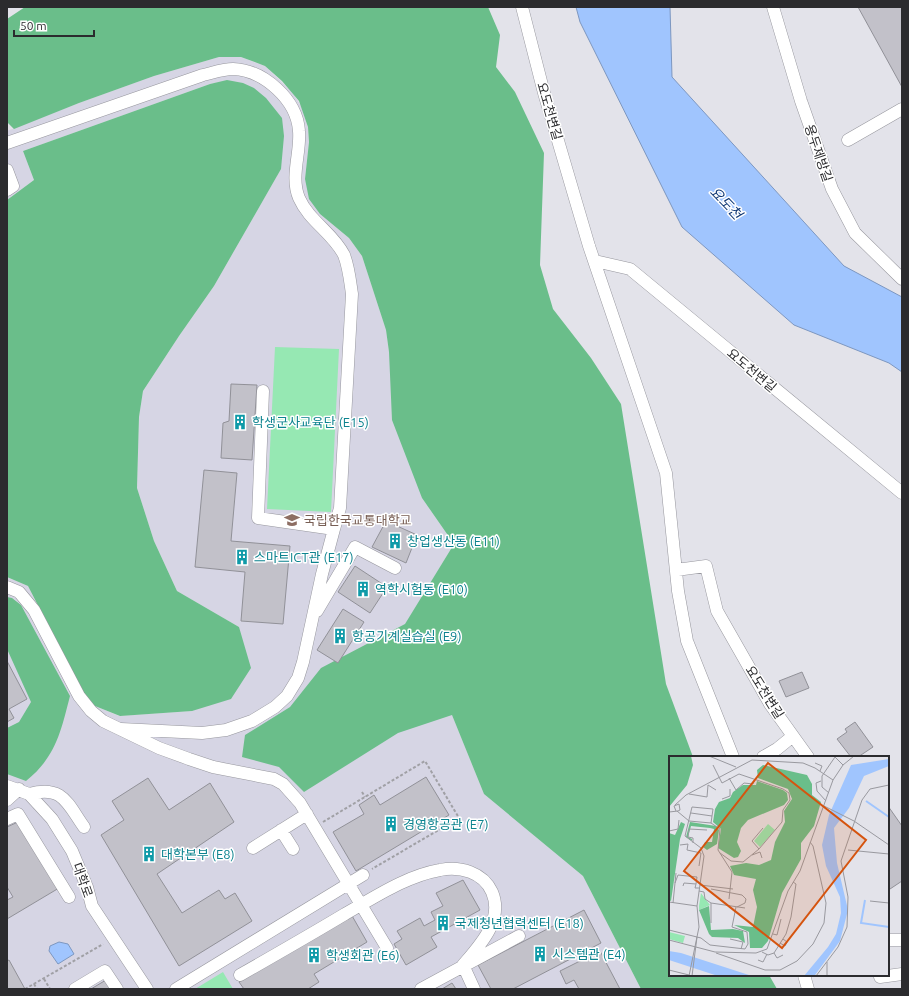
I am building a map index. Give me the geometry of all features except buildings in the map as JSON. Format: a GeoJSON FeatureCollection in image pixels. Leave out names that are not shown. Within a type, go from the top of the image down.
{"type":"FeatureCollection","features":[{"type":"Feature","properties":{"kind":"street","name":"요도천변길"},"geometry":{"type":"LineString","coordinates":[[522,7],[544,93],[594,261],[666,473],[676,570],[687,641],[733,756]]}},
{"type":"Feature","properties":{"kind":"street","name":"용두제방길"},"geometry":{"type":"LineString","coordinates":[[773,7],[802,101],[832,189],[855,233],[902,279]]}},
{"type":"Feature","properties":{"kind":"street"},"geometry":{"type":"LineString","coordinates":[[7,143],[223,70],[233,70],[256,76],[269,83],[283,96],[293,110],[299,131],[296,184],[298,196],[304,208],[343,254],[350,274],[352,294],[340,508],[298,678],[288,696],[275,707],[252,721],[226,730],[202,733],[121,729]]}},
{"type":"Feature","properties":{"kind":"street"},"geometry":{"type":"LineString","coordinates":[[848,140],[902,109]]}},
{"type":"Feature","properties":{"kind":"street"},"geometry":{"type":"LineString","coordinates":[[7,170],[13,186],[7,190]]}},
{"type":"Feature","properties":{"kind":"street","name":"요도천변길"},"geometry":{"type":"LineString","coordinates":[[594,261],[630,269],[902,493]]}},
{"type":"Feature","properties":{"kind":"street"},"geometry":{"type":"LineString","coordinates":[[263,391],[258,518],[334,530]]}},
{"type":"Feature","properties":{"kind":"street"},"geometry":{"type":"LineString","coordinates":[[312,620],[355,547],[395,568]]}},
{"type":"Feature","properties":{"kind":"street","name":"요도천변길"},"geometry":{"type":"LineString","coordinates":[[676,570],[706,566],[717,611],[770,704],[807,756]]}},
{"type":"Feature","properties":{"kind":"street"},"geometry":{"type":"LineString","coordinates":[[7,587],[19,592],[34,610],[83,701],[103,721],[159,748],[189,759],[213,767],[274,779],[283,784],[295,796],[307,814],[387,948]]}},
{"type":"Feature","properties":{"kind":"street"},"geometry":{"type":"LineString","coordinates":[[765,756],[794,736]]}},
{"type":"Feature","properties":{"kind":"street"},"geometry":{"type":"LineString","coordinates":[[7,786],[24,791],[53,791],[62,797],[84,827]]}},
{"type":"Feature","properties":{"kind":"street"},"geometry":{"type":"LineString","coordinates":[[7,800],[24,791]]}},
{"type":"Feature","properties":{"kind":"street","name":"대학로"},"geometry":{"type":"LineString","coordinates":[[24,791],[52,819],[72,851],[87,887],[92,906],[147,989]]}},
{"type":"Feature","properties":{"kind":"street"},"geometry":{"type":"LineString","coordinates":[[7,819],[18,814],[69,897]]}},
{"type":"Feature","properties":{"kind":"street"},"geometry":{"type":"LineString","coordinates":[[253,848],[307,814]]}},
{"type":"Feature","properties":{"kind":"street"},"geometry":{"type":"LineString","coordinates":[[281,830],[293,849]]}},
{"type":"Feature","properties":{"kind":"street"},"geometry":{"type":"LineString","coordinates":[[240,975],[404,881],[441,870],[457,869],[482,878],[489,885],[496,904],[494,918],[488,932],[463,966]]}},
{"type":"Feature","properties":{"kind":"street"},"geometry":{"type":"LineString","coordinates":[[176,989],[363,875]]}},
{"type":"Feature","properties":{"kind":"street"},"geometry":{"type":"LineString","coordinates":[[421,989],[519,936]]}},
{"type":"Feature","properties":{"kind":"street"},"geometry":{"type":"LineString","coordinates":[[889,940],[902,940]]}},
{"type":"Feature","properties":{"kind":"street"},"geometry":{"type":"LineString","coordinates":[[463,966],[474,989]]}},
{"type":"Feature","properties":{"kind":"street"},"geometry":{"type":"LineString","coordinates":[[76,989],[105,971],[116,989]]}},
{"type":"Feature","properties":{"kind":"street"},"geometry":{"type":"LineString","coordinates":[[880,980],[902,974]]}},
{"type":"Feature","properties":{"kind":"street"},"geometry":{"type":"LineString","coordinates":[[804,976],[808,989]]}},
{"type":"Feature","properties":{"kind":"path"},"geometry":{"type":"LineString","coordinates":[[320,824],[425,761],[459,818],[363,875]]}},
{"type":"Feature","properties":{"kind":"path"},"geometry":{"type":"LineString","coordinates":[[362,792],[365,797]]}},
{"type":"Feature","properties":{"kind":"path"},"geometry":{"type":"LineString","coordinates":[[25,989],[113,938]]}},
{"type":"Feature","properties":{"kind":"path"},"geometry":{"type":"LineString","coordinates":[[44,979],[50,989]]}},
{"type":"Feature","properties":{"kind":"path"},"geometry":{"type":"LineString","coordinates":[[34,984],[37,989]]}},
{"type":"Feature","properties":{"kind":"shaded area","name":"국립한국교통대학교"},"geometry":{"type":"Polygon","coordinates":[[[219,57],[241,57],[265,66],[293,93],[304,111],[308,127],[309,142],[305,179],[320,214],[349,238],[362,256],[386,330],[389,352],[422,498],[454,544],[405,625],[440,685],[484,794],[583,876],[641,989],[7,989],[7,577],[28,586],[83,693],[95,706],[119,716],[192,711],[239,627],[177,591],[154,541],[137,488],[139,417],[143,391],[214,286],[277,176],[227,81],[210,84],[23,151],[34,180],[7,200],[7,131],[154,76],[219,57]]]}},
{"type":"Feature","properties":{"kind":"green space"},"geometry":{"type":"Polygon","coordinates":[[[25,7],[488,7],[500,35],[496,67],[515,92],[544,153],[540,265],[553,309],[591,358],[621,404],[666,684],[693,756],[669,756],[669,976],[770,976],[777,989],[641,989],[583,876],[484,794],[452,715],[398,733],[304,792],[279,767],[242,757],[245,735],[290,707],[321,668],[405,624],[454,544],[422,498],[392,420],[389,352],[386,330],[362,256],[349,238],[320,214],[309,199],[305,179],[309,142],[308,127],[299,101],[282,81],[265,66],[241,57],[219,57],[154,76],[79,103],[14,129],[7,122],[7,19],[25,7]]]}},
{"type":"Feature","properties":{"kind":"green space"},"geometry":{"type":"Polygon","coordinates":[[[227,80],[243,83],[254,88],[266,98],[282,118],[284,136],[281,169],[214,286],[143,391],[139,417],[137,488],[154,541],[177,591],[239,627],[251,668],[231,699],[192,711],[120,716],[95,706],[83,693],[28,586],[7,577],[7,200],[34,180],[23,151],[210,84],[227,80]]]}},
{"type":"Feature","properties":{"kind":"green space"},"geometry":{"type":"Polygon","coordinates":[[[275,347],[339,349],[331,512],[267,509],[275,347]]]}},
{"type":"Feature","properties":{"kind":"green space"},"geometry":{"type":"Polygon","coordinates":[[[7,597],[12,598],[21,605],[70,696],[64,721],[51,753],[36,772],[26,781],[7,774],[7,728],[19,722],[31,702],[7,649],[7,597]]]}},
{"type":"Feature","properties":{"kind":"green space"},"geometry":{"type":"Polygon","coordinates":[[[223,972],[233,989],[195,989],[223,972]]]}},
{"type":"Feature","properties":{"kind":"water","name":"요도천"},"geometry":{"type":"Polygon","coordinates":[[[576,7],[670,7],[672,77],[844,266],[902,297],[902,372],[889,363],[794,325],[682,227],[580,22],[576,7]]]}},
{"type":"Feature","properties":{"kind":"water"},"geometry":{"type":"Polygon","coordinates":[[[59,942],[68,944],[74,954],[58,964],[49,951],[50,946],[59,942]]]}},
{"type":"Feature","properties":{"kind":"place","name":"학생군사교육단 (E15)"},"geometry":{"type":"Point","coordinates":[240,422]}},
{"type":"Feature","properties":{"kind":"place","name":"국립한국교통대학교"},"geometry":{"type":"Point","coordinates":[292,520]}},
{"type":"Feature","properties":{"kind":"place","name":"창업생산동 (E11)"},"geometry":{"type":"Point","coordinates":[395,541]}},
{"type":"Feature","properties":{"kind":"place","name":"스마트ICT관 (E17)"},"geometry":{"type":"Point","coordinates":[242,557]}},
{"type":"Feature","properties":{"kind":"place","name":"역학시험동 (E10)"},"geometry":{"type":"Point","coordinates":[363,589]}},
{"type":"Feature","properties":{"kind":"place","name":"항공기계실습실 (E9)"},"geometry":{"type":"Point","coordinates":[340,636]}},
{"type":"Feature","properties":{"kind":"place","name":"경영항공관 (E7)"},"geometry":{"type":"Point","coordinates":[391,824]}},
{"type":"Feature","properties":{"kind":"place","name":"대학본부 (E8)"},"geometry":{"type":"Point","coordinates":[149,854]}},
{"type":"Feature","properties":{"kind":"place","name":"국제청년협력센터 (E18)"},"geometry":{"type":"Point","coordinates":[443,923]}},
{"type":"Feature","properties":{"kind":"place","name":"시스템관 (E4)"},"geometry":{"type":"Point","coordinates":[540,954]}},
{"type":"Feature","properties":{"kind":"place","name":"학생회관 (E6)"},"geometry":{"type":"Point","coordinates":[314,955]}}]}
